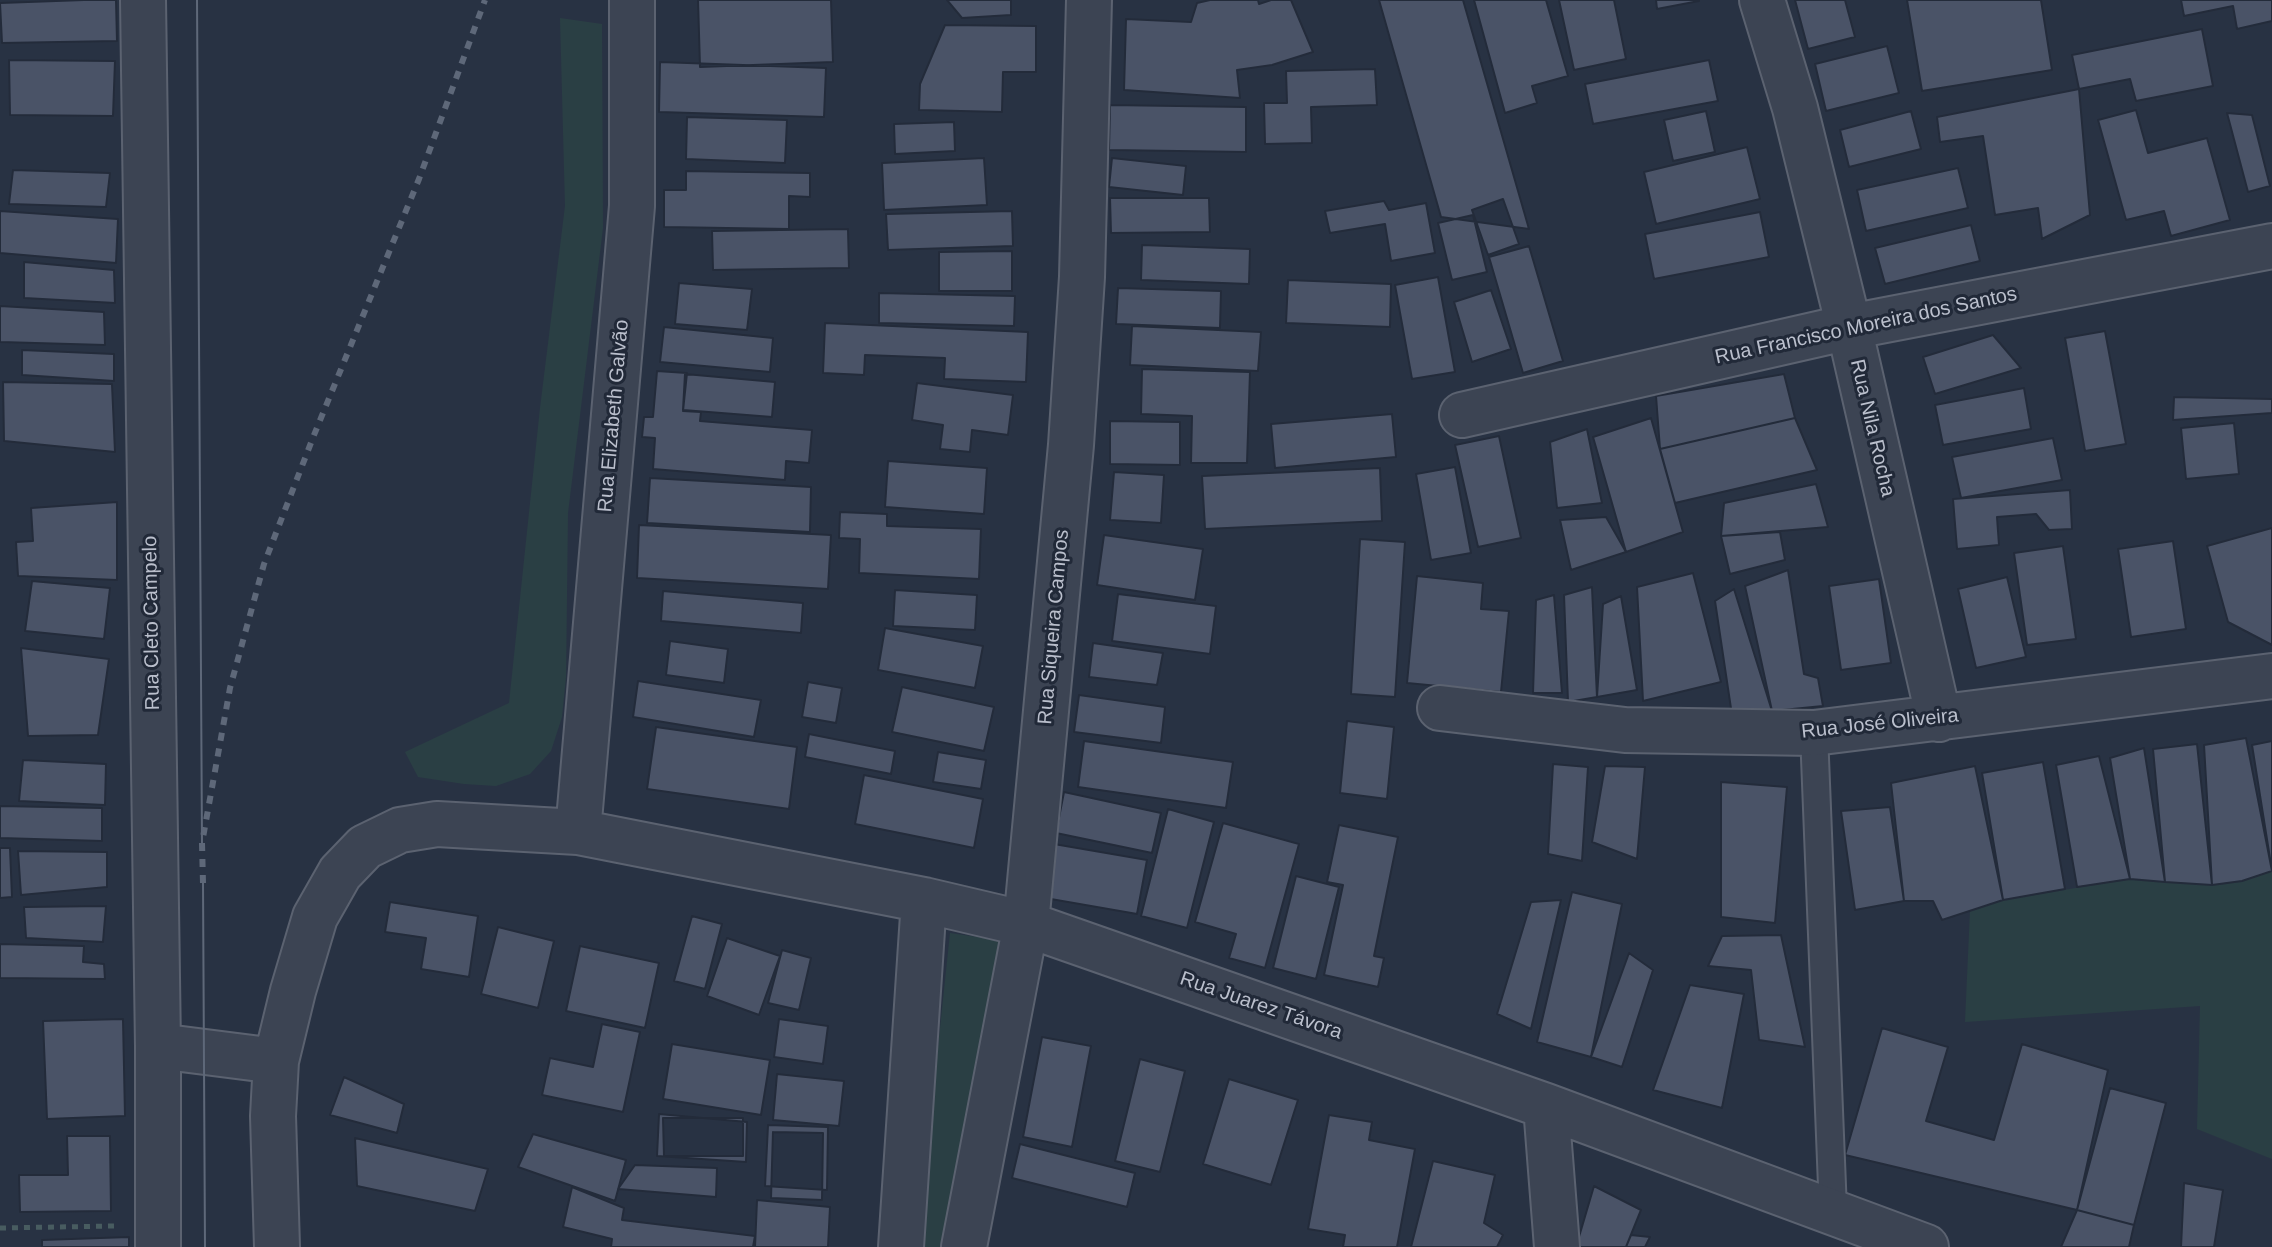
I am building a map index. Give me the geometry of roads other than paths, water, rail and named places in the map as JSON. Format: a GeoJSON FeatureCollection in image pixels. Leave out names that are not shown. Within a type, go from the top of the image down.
{"type":"FeatureCollection","features":[{"type":"Feature","properties":{"kind":"street","name":"Rua Cleto Campelo"},"geometry":{"type":"LineString","coordinates":[[143,0],[158,1236]]}},
{"type":"Feature","properties":{"kind":"street","name":"Rua Elizabeth Galvão"},"geometry":{"type":"LineString","coordinates":[[578,832],[632,206],[632,0]]}},
{"type":"Feature","properties":{"kind":"street","name":"Rua Siqueira Campos"},"geometry":{"type":"LineString","coordinates":[[964,1247],[1026,924],[1071,445],[1082,277],[1089,0]]}},
{"type":"Feature","properties":{"kind":"street","name":"Rua Nila Rocha"},"geometry":{"type":"LineString","coordinates":[[1762,0],[1795,108],[1849,327],[1939,719]]}},
{"type":"Feature","properties":{"kind":"street","name":"Rua Francisco Moreira dos Santos"},"geometry":{"type":"LineString","coordinates":[[1462,415],[1849,327],[2272,246]]}},
{"type":"Feature","properties":{"kind":"street","name":"Rua José Oliveira"},"geometry":{"type":"LineString","coordinates":[[1440,708],[1625,730],[1814,733],[2272,676]]}},
{"type":"Feature","properties":{"kind":"street"},"geometry":{"type":"LineString","coordinates":[[277,1247],[273,1116],[276,1061],[315,917],[340,873],[365,847],[400,830],[437,824],[578,832]]}},
{"type":"Feature","properties":{"kind":"street","name":"Rua Juarez Távora"},"geometry":{"type":"LineString","coordinates":[[578,832],[924,900],[1026,924],[1546,1106],[1926,1247]]}},
{"type":"Feature","properties":{"kind":"street"},"geometry":{"type":"LineString","coordinates":[[901,1247],[924,900]]}},
{"type":"Feature","properties":{"kind":"street"},"geometry":{"type":"LineString","coordinates":[[158,1046],[276,1061]]}},
{"type":"Feature","properties":{"kind":"street"},"geometry":{"type":"LineString","coordinates":[[1546,1106],[1557,1247]]}},
{"type":"Feature","properties":{"kind":"lane"},"geometry":{"type":"LineString","coordinates":[[1814,733],[1833,1211]]}},
{"type":"Feature","properties":{"kind":"tram line"},"geometry":{"type":"LineString","coordinates":[[197,0],[202,843]]}},
{"type":"Feature","properties":{"kind":"tram line"},"geometry":{"type":"LineString","coordinates":[[203,883],[205,1247]]}},
{"type":"Feature","properties":{"kind":"railway"},"geometry":{"type":"LineString","coordinates":[[203,883],[202,843],[230,688],[264,564],[419,179],[485,0]]}}]}
